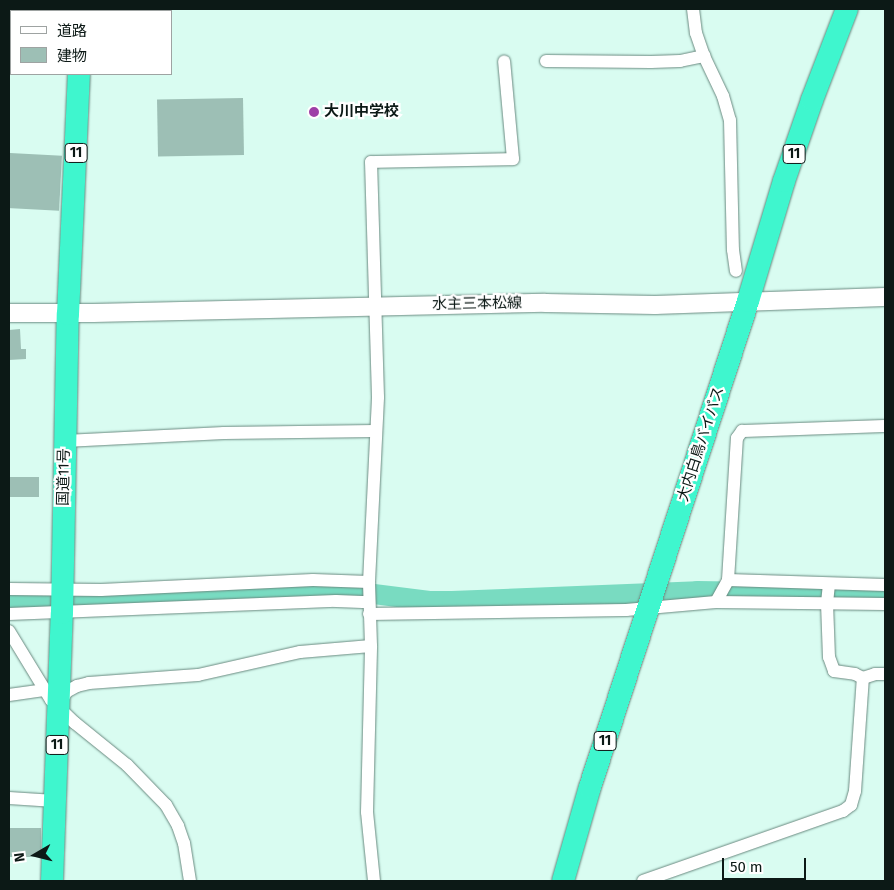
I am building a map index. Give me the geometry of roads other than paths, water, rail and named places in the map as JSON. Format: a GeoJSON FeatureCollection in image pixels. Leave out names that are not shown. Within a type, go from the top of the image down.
{"type":"FeatureCollection","features":[{"type":"Feature","properties":{"kind":"highway","name":"大内白鳥バイパス"},"geometry":{"type":"LineString","coordinates":[[563,881],[590,787],[748,301],[784,181],[812,100],[847,9]]}},
{"type":"Feature","properties":{"kind":"highway","name":"国道11号"},"geometry":{"type":"LineString","coordinates":[[52,881],[55,802],[51,698],[62,601],[68,314],[79,75]]}},
{"type":"Feature","properties":{"kind":"main road","name":"水主三本松線"},"geometry":{"type":"LineString","coordinates":[[9,313],[68,314],[376,305],[545,303],[655,305],[885,297]]}},
{"type":"Feature","properties":{"kind":"street"},"geometry":{"type":"LineString","coordinates":[[693,9],[696,33],[704,56],[724,96],[730,120],[733,250],[736,271]]}},
{"type":"Feature","properties":{"kind":"street"},"geometry":{"type":"LineString","coordinates":[[546,61],[652,62],[680,61],[704,56]]}},
{"type":"Feature","properties":{"kind":"street"},"geometry":{"type":"LineString","coordinates":[[374,881],[366,812],[371,646],[369,583],[378,397],[371,162],[513,159],[504,61]]}},
{"type":"Feature","properties":{"kind":"street"},"geometry":{"type":"LineString","coordinates":[[717,600],[727,582],[738,438],[742,431],[885,426]]}},
{"type":"Feature","properties":{"kind":"street"},"geometry":{"type":"LineString","coordinates":[[65,440],[224,433],[375,431]]}},
{"type":"Feature","properties":{"kind":"street"},"geometry":{"type":"LineString","coordinates":[[9,614],[62,601],[240,585],[313,580],[369,583]]}},
{"type":"Feature","properties":{"kind":"street"},"geometry":{"type":"LineString","coordinates":[[727,582],[828,594],[885,604]]}},
{"type":"Feature","properties":{"kind":"street"},"geometry":{"type":"LineString","coordinates":[[9,589],[62,601],[336,601],[369,605],[626,610],[651,598],[717,600],[828,594],[885,585]]}},
{"type":"Feature","properties":{"kind":"street"},"geometry":{"type":"LineString","coordinates":[[828,594],[829,657],[834,672],[855,674],[862,678],[875,674],[885,674]]}},
{"type":"Feature","properties":{"kind":"street"},"geometry":{"type":"LineString","coordinates":[[9,630],[51,698],[127,765],[166,805],[178,826],[184,843],[190,881]]}},
{"type":"Feature","properties":{"kind":"street"},"geometry":{"type":"LineString","coordinates":[[9,695],[51,698],[77,686],[90,683],[198,675],[300,652],[371,646]]}},
{"type":"Feature","properties":{"kind":"street"},"geometry":{"type":"LineString","coordinates":[[643,881],[842,811],[851,805],[855,791],[862,678]]}},
{"type":"Feature","properties":{"kind":"street"},"geometry":{"type":"LineString","coordinates":[[9,798],[55,802]]}},
{"type":"Feature","properties":{"kind":"waterway"},"geometry":{"type":"LineString","coordinates":[[9,602],[358,592],[429,601],[697,591],[885,594]]}},
{"type":"Feature","properties":{"kind":"place","name":"大川中学校"},"geometry":{"type":"Point","coordinates":[314,112]}}]}
